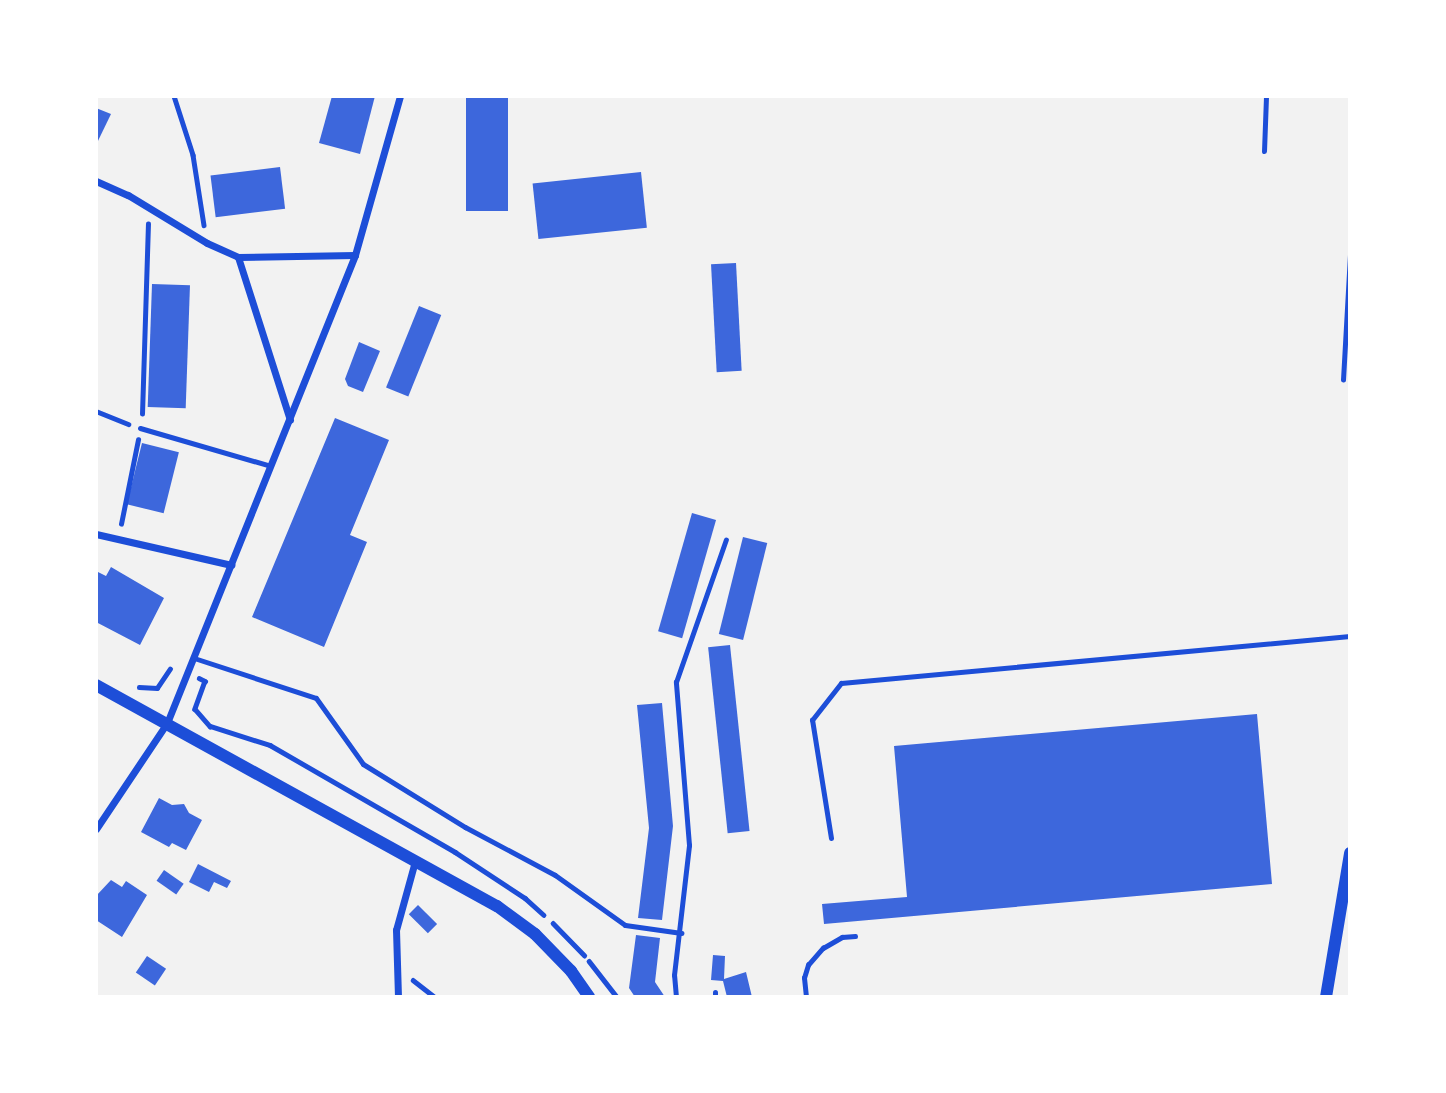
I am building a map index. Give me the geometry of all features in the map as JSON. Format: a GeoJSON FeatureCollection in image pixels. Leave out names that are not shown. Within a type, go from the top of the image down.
{"type":"FeatureCollection","features":[{"type":"Feature","properties":{"kind":"street"},"geometry":{"type":"LineString","coordinates":[[96,830],[167,723],[194,658],[355,255],[400,96]]}},
{"type":"Feature","properties":{"kind":"street"},"geometry":{"type":"LineString","coordinates":[[96,181],[149,206],[207,243],[238,257],[355,255]]}},
{"type":"Feature","properties":{"kind":"street"},"geometry":{"type":"LineString","coordinates":[[238,257],[290,421]]}},
{"type":"Feature","properties":{"kind":"street"},"geometry":{"type":"LineString","coordinates":[[96,534],[230,565]]}},
{"type":"Feature","properties":{"kind":"street"},"geometry":{"type":"LineString","coordinates":[[96,685],[497,906],[535,934],[571,971],[589,997]]}},
{"type":"Feature","properties":{"kind":"street"},"geometry":{"type":"LineString","coordinates":[[1326,997],[1348,888],[1350,853]]}},
{"type":"Feature","properties":{"kind":"street"},"geometry":{"type":"LineString","coordinates":[[398,997],[396,930],[415,861]]}},
{"type":"Feature","properties":{"kind":"lane"},"geometry":{"type":"LineString","coordinates":[[1264,151],[1266,96]]}},
{"type":"Feature","properties":{"kind":"lane"},"geometry":{"type":"LineString","coordinates":[[140,428],[271,466]]}},
{"type":"Feature","properties":{"kind":"lane"},"geometry":{"type":"LineString","coordinates":[[676,997],[674,975],[681,933],[689,845],[676,682],[726,539]]}},
{"type":"Feature","properties":{"kind":"lane"},"geometry":{"type":"LineString","coordinates":[[831,838],[812,720],[841,683],[1350,636]]}},
{"type":"Feature","properties":{"kind":"lane"},"geometry":{"type":"LineString","coordinates":[[194,658],[316,698],[363,764],[465,827],[555,875],[625,925],[681,933]]}},
{"type":"Feature","properties":{"kind":"path"},"geometry":{"type":"LineString","coordinates":[[174,96],[193,155],[207,243]]}},
{"type":"Feature","properties":{"kind":"path"},"geometry":{"type":"LineString","coordinates":[[118,539],[140,428],[149,206]]}},
{"type":"Feature","properties":{"kind":"path"},"geometry":{"type":"LineString","coordinates":[[1343,380],[1350,253]]}},
{"type":"Feature","properties":{"kind":"path"},"geometry":{"type":"LineString","coordinates":[[96,411],[140,428]]}},
{"type":"Feature","properties":{"kind":"path"},"geometry":{"type":"LineString","coordinates":[[136,687],[156,688],[172,666],[205,681],[195,709],[210,726],[270,745],[455,852],[525,898],[571,939],[617,997]]}},
{"type":"Feature","properties":{"kind":"path"},"geometry":{"type":"LineString","coordinates":[[806,997],[804,978],[808,965],[823,948],[842,937],[855,936]]}},
{"type":"Feature","properties":{"kind":"building"},"geometry":{"type":"Polygon","coordinates":[[[332,96],[375,96],[360,154],[319,143],[332,96]]]}},
{"type":"Feature","properties":{"kind":"building"},"geometry":{"type":"Polygon","coordinates":[[[466,96],[508,96],[508,211],[466,211],[466,96]]]}},
{"type":"Feature","properties":{"kind":"building"},"geometry":{"type":"Polygon","coordinates":[[[96,108],[111,114],[96,145],[96,108]]]}},
{"type":"Feature","properties":{"kind":"building"},"geometry":{"type":"Polygon","coordinates":[[[280,167],[285,209],[216,217],[211,176],[280,167]]]}},
{"type":"Feature","properties":{"kind":"building"},"geometry":{"type":"Polygon","coordinates":[[[641,172],[647,228],[538,239],[533,183],[641,172]]]}},
{"type":"Feature","properties":{"kind":"building"},"geometry":{"type":"Polygon","coordinates":[[[736,263],[742,371],[717,372],[711,264],[736,263]]]}},
{"type":"Feature","properties":{"kind":"building"},"geometry":{"type":"Polygon","coordinates":[[[152,284],[190,285],[186,408],[148,407],[152,284]]]}},
{"type":"Feature","properties":{"kind":"building"},"geometry":{"type":"Polygon","coordinates":[[[419,306],[441,315],[408,397],[386,388],[419,306]]]}},
{"type":"Feature","properties":{"kind":"building"},"geometry":{"type":"Polygon","coordinates":[[[359,342],[380,351],[363,392],[348,386],[345,379],[359,342]]]}},
{"type":"Feature","properties":{"kind":"building"},"geometry":{"type":"Polygon","coordinates":[[[335,418],[389,440],[350,535],[367,542],[324,647],[252,617],[335,418]]]}},
{"type":"Feature","properties":{"kind":"building"},"geometry":{"type":"Polygon","coordinates":[[[142,443],[179,452],[164,513],[127,504],[142,443]]]}},
{"type":"Feature","properties":{"kind":"building"},"geometry":{"type":"Polygon","coordinates":[[[692,513],[716,520],[682,638],[658,631],[692,513]]]}},
{"type":"Feature","properties":{"kind":"building"},"geometry":{"type":"Polygon","coordinates":[[[743,537],[767,543],[743,640],[719,634],[743,537]]]}},
{"type":"Feature","properties":{"kind":"building"},"geometry":{"type":"Polygon","coordinates":[[[111,567],[164,598],[140,645],[96,622],[96,571],[106,576],[111,567]]]}},
{"type":"Feature","properties":{"kind":"building"},"geometry":{"type":"Polygon","coordinates":[[[730,645],[750,831],[728,833],[708,647],[730,645]]]}},
{"type":"Feature","properties":{"kind":"building"},"geometry":{"type":"Polygon","coordinates":[[[662,703],[673,826],[662,920],[638,918],[649,828],[637,705],[662,703]]]}},
{"type":"Feature","properties":{"kind":"building"},"geometry":{"type":"Polygon","coordinates":[[[1257,714],[1272,884],[824,924],[822,904],[907,897],[894,746],[1257,714]]]}},
{"type":"Feature","properties":{"kind":"building"},"geometry":{"type":"Polygon","coordinates":[[[159,798],[172,805],[184,804],[189,813],[202,820],[186,850],[172,843],[169,847],[141,832],[159,798]]]}},
{"type":"Feature","properties":{"kind":"building"},"geometry":{"type":"Polygon","coordinates":[[[198,864],[231,881],[227,888],[214,882],[209,892],[189,882],[198,864]]]}},
{"type":"Feature","properties":{"kind":"building"},"geometry":{"type":"Polygon","coordinates":[[[164,870],[184,884],[176,894],[157,881],[164,870]]]}},
{"type":"Feature","properties":{"kind":"building"},"geometry":{"type":"Polygon","coordinates":[[[111,880],[122,887],[126,881],[147,895],[122,937],[96,920],[96,896],[111,880]]]}},
{"type":"Feature","properties":{"kind":"building"},"geometry":{"type":"Polygon","coordinates":[[[418,905],[437,924],[428,933],[409,914],[418,905]]]}},
{"type":"Feature","properties":{"kind":"building"},"geometry":{"type":"Polygon","coordinates":[[[636,935],[660,938],[655,982],[665,997],[635,997],[629,988],[636,935]]]}},
{"type":"Feature","properties":{"kind":"building"},"geometry":{"type":"Polygon","coordinates":[[[713,955],[725,956],[724,979],[746,972],[752,997],[727,997],[723,981],[711,980],[713,955]]]}},
{"type":"Feature","properties":{"kind":"building"},"geometry":{"type":"Polygon","coordinates":[[[147,956],[166,969],[155,985],[136,973],[147,956]]]}}]}
